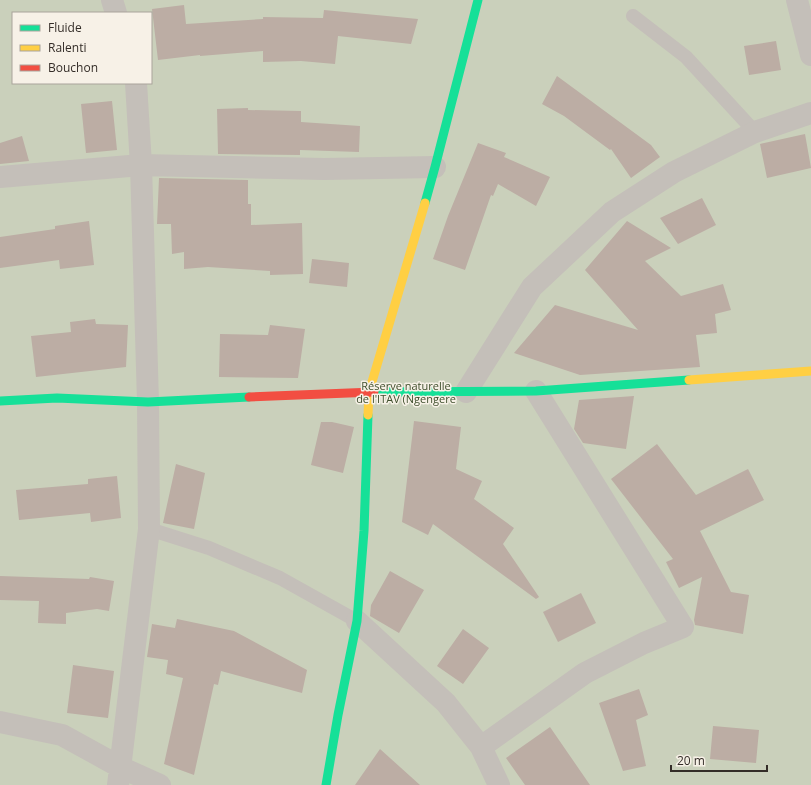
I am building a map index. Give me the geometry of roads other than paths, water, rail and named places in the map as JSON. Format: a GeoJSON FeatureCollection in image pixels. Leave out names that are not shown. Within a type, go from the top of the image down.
{"type":"FeatureCollection","features":[{"type":"Feature","properties":{"kind":"street"},"geometry":{"type":"LineString","coordinates":[[112,0],[116,12]]}},
{"type":"Feature","properties":{"kind":"street"},"geometry":{"type":"LineString","coordinates":[[326,785],[338,715],[357,621],[364,531],[369,392],[435,166],[478,0]]}},
{"type":"Feature","properties":{"kind":"street"},"geometry":{"type":"LineString","coordinates":[[797,0],[811,55]]}},
{"type":"Feature","properties":{"kind":"street"},"geometry":{"type":"LineString","coordinates":[[119,776],[149,529],[148,402],[141,165],[136,84]]}},
{"type":"Feature","properties":{"kind":"street"},"geometry":{"type":"LineString","coordinates":[[466,392],[532,287],[612,212],[674,172],[755,132],[811,114]]}},
{"type":"Feature","properties":{"kind":"street"},"geometry":{"type":"LineString","coordinates":[[0,177],[141,165],[324,168],[435,166]]}},
{"type":"Feature","properties":{"kind":"street"},"geometry":{"type":"LineString","coordinates":[[0,401],[57,398],[148,402],[369,392],[536,391],[811,371]]}},
{"type":"Feature","properties":{"kind":"street"},"geometry":{"type":"LineString","coordinates":[[481,748],[585,673],[644,643],[684,627],[536,391]]}},
{"type":"Feature","properties":{"kind":"street"},"geometry":{"type":"LineString","coordinates":[[357,621],[446,703],[481,748],[500,785]]}},
{"type":"Feature","properties":{"kind":"street"},"geometry":{"type":"LineString","coordinates":[[0,722],[62,735],[119,776],[160,785]]}},
{"type":"Feature","properties":{"kind":"lane"},"geometry":{"type":"LineString","coordinates":[[634,16],[686,57],[755,132]]}},
{"type":"Feature","properties":{"kind":"lane"},"geometry":{"type":"LineString","coordinates":[[149,529],[209,548],[280,578],[357,621]]}},
{"type":"Feature","properties":{"kind":"park label","name":"Réserve naturelle de l'ITAV (Ngengere"},"geometry":{"type":"Point","coordinates":[406,392]}}]}
